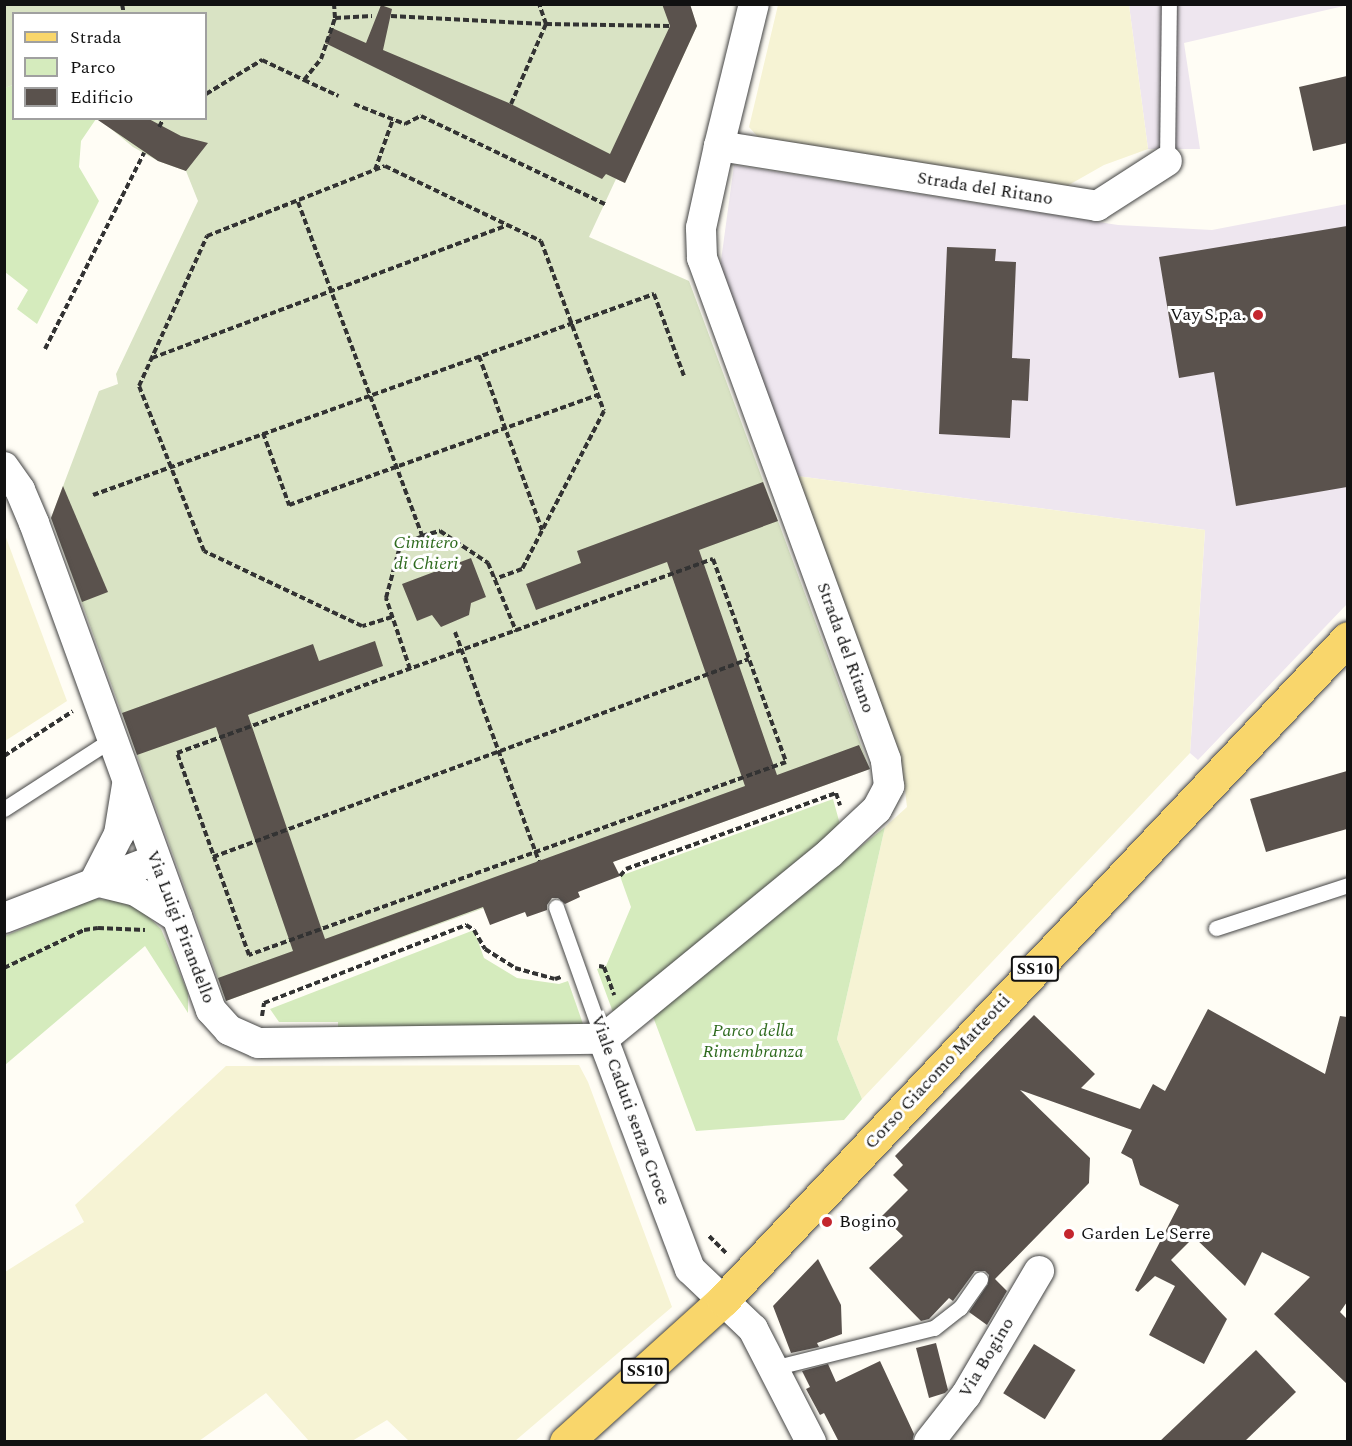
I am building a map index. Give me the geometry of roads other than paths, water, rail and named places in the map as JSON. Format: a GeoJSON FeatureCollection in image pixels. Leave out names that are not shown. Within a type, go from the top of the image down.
{"type":"FeatureCollection","features":[{"type":"Feature","properties":{"kind":"main road","name":"Corso Giacomo Matteotti"},"geometry":{"type":"LineString","coordinates":[[566,1442],[723,1300],[1347,638]]}},
{"type":"Feature","properties":{"kind":"street","name":"Strada del Ritano"},"geometry":{"type":"LineString","coordinates":[[603,1039],[850,834],[877,808],[889,786],[886,760],[702,258],[702,228],[719,146],[754,4]]}},
{"type":"Feature","properties":{"kind":"street","name":"Strada del Ritano"},"geometry":{"type":"LineString","coordinates":[[719,146],[1097,206],[1167,161]]}},
{"type":"Feature","properties":{"kind":"street","name":"Via Luigi Pirandello"},"geometry":{"type":"LineString","coordinates":[[4,468],[20,490],[34,523],[154,860],[211,1010],[229,1030],[258,1042],[603,1039]]}},
{"type":"Feature","properties":{"kind":"street"},"geometry":{"type":"LineString","coordinates":[[95,881],[119,834],[128,782]]}},
{"type":"Feature","properties":{"kind":"street"},"geometry":{"type":"LineString","coordinates":[[4,918],[154,860]]}},
{"type":"Feature","properties":{"kind":"street"},"geometry":{"type":"LineString","coordinates":[[95,881],[136,891],[177,917]]}},
{"type":"Feature","properties":{"kind":"street","name":"Viale Caduti senza Croce"},"geometry":{"type":"LineString","coordinates":[[603,1039],[690,1269],[723,1300]]}},
{"type":"Feature","properties":{"kind":"street","name":"Via Bogino"},"geometry":{"type":"LineString","coordinates":[[929,1442],[966,1395],[1039,1271]]}},
{"type":"Feature","properties":{"kind":"street"},"geometry":{"type":"LineString","coordinates":[[723,1300],[753,1329],[811,1442]]}},
{"type":"Feature","properties":{"kind":"lane"},"geometry":{"type":"LineString","coordinates":[[1167,161],[1169,4]]}},
{"type":"Feature","properties":{"kind":"lane"},"geometry":{"type":"LineString","coordinates":[[4,808],[112,739]]}},
{"type":"Feature","properties":{"kind":"lane"},"geometry":{"type":"LineString","coordinates":[[1216,928],[1347,885]]}},
{"type":"Feature","properties":{"kind":"lane","name":"Viale Caduti senza Croce"},"geometry":{"type":"LineString","coordinates":[[556,907],[603,1039]]}},
{"type":"Feature","properties":{"kind":"lane"},"geometry":{"type":"LineString","coordinates":[[773,1368],[934,1328],[960,1308],[980,1279]]}},
{"type":"Feature","properties":{"kind":"place","name":"Vay S.p.a."},"geometry":{"type":"Point","coordinates":[1258,315]}},
{"type":"Feature","properties":{"kind":"place","name":"Bogino"},"geometry":{"type":"Point","coordinates":[827,1222]}},
{"type":"Feature","properties":{"kind":"place","name":"Garden Le Serre"},"geometry":{"type":"Point","coordinates":[1069,1234]}},
{"type":"Feature","properties":{"kind":"park label","name":"Cimitero di Chieri"},"geometry":{"type":"Point","coordinates":[426,554]}},
{"type":"Feature","properties":{"kind":"park label","name":"Parco della Rimembranza"},"geometry":{"type":"Point","coordinates":[753,1042]}}]}
